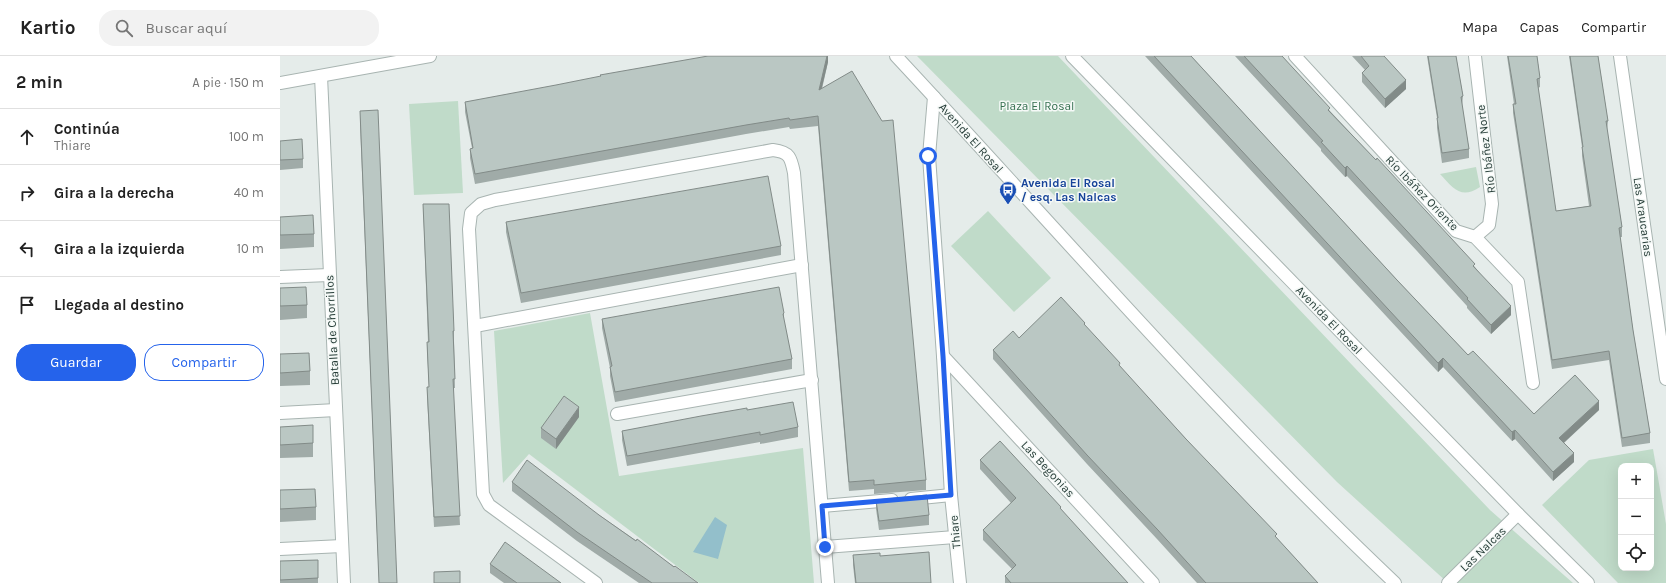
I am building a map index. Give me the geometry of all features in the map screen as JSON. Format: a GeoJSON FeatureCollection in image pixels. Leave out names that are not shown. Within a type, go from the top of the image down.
{"type":"FeatureCollection","features":[{"type":"Feature","properties":{"kind":"street"},"geometry":{"type":"LineString","coordinates":[[280,83],[430,56]]}},
{"type":"Feature","properties":{"kind":"street","name":"Avenida El Rosal"},"geometry":{"type":"LineString","coordinates":[[896,56],[1224,414],[1309,500],[1395,583]]}},
{"type":"Feature","properties":{"kind":"street","name":"Avenida El Rosal"},"geometry":{"type":"LineString","coordinates":[[1072,56],[1518,514],[1588,583]]}},
{"type":"Feature","properties":{"kind":"street","name":"Río Ibáñez Oriente"},"geometry":{"type":"LineString","coordinates":[[1295,56],[1456,231],[1475,237],[1518,282],[1534,383]]}},
{"type":"Feature","properties":{"kind":"street","name":"Río Ibáñez Norte"},"geometry":{"type":"LineString","coordinates":[[1475,56],[1492,204],[1489,225],[1475,237]]}},
{"type":"Feature","properties":{"kind":"street","name":"Las Araucarias"},"geometry":{"type":"LineString","coordinates":[[1620,56],[1666,379]]}},
{"type":"Feature","properties":{"kind":"street","name":"Batalla de Chorrillos"},"geometry":{"type":"LineString","coordinates":[[320,76],[344,583]]}},
{"type":"Feature","properties":{"kind":"street","name":"Thiare"},"geometry":{"type":"LineString","coordinates":[[934,97],[928,156],[943,356],[951,495],[961,581]]}},
{"type":"Feature","properties":{"kind":"street"},"geometry":{"type":"LineString","coordinates":[[596,583],[494,509],[489,505],[483,494],[469,229],[471,213],[481,204],[494,200],[773,150],[783,151],[791,158],[794,173],[828,583]]}},
{"type":"Feature","properties":{"kind":"street"},"geometry":{"type":"LineString","coordinates":[[475,326],[802,265]]}},
{"type":"Feature","properties":{"kind":"street"},"geometry":{"type":"LineString","coordinates":[[280,277],[330,275]]}},
{"type":"Feature","properties":{"kind":"street","name":"Las Begonias"},"geometry":{"type":"LineString","coordinates":[[943,356],[1153,583]]}},
{"type":"Feature","properties":{"kind":"street"},"geometry":{"type":"LineString","coordinates":[[617,414],[812,380]]}},
{"type":"Feature","properties":{"kind":"street"},"geometry":{"type":"LineString","coordinates":[[280,413],[336,410]]}},
{"type":"Feature","properties":{"kind":"street"},"geometry":{"type":"LineString","coordinates":[[822,506],[951,495]]}},
{"type":"Feature","properties":{"kind":"street","name":"Las Nalcas"},"geometry":{"type":"LineString","coordinates":[[1448,583],[1518,514]]}},
{"type":"Feature","properties":{"kind":"street"},"geometry":{"type":"LineString","coordinates":[[825,547],[955,538]]}},
{"type":"Feature","properties":{"kind":"street"},"geometry":{"type":"LineString","coordinates":[[280,549],[342,546]]}},
{"type":"Feature","properties":{"kind":"green space","name":"Plaza El Rosal"},"geometry":{"type":"Polygon","coordinates":[[[917,56],[1058,56],[1490,510],[1573,583],[1448,583],[1337,482],[917,56]]]}},
{"type":"Feature","properties":{"kind":"green space"},"geometry":{"type":"Polygon","coordinates":[[[458,101],[463,193],[414,195],[409,104],[458,101]]]}},
{"type":"Feature","properties":{"kind":"green space"},"geometry":{"type":"Polygon","coordinates":[[[1476,167],[1480,187],[1468,192],[1458,191],[1453,188],[1440,174],[1476,167]]]}},
{"type":"Feature","properties":{"kind":"green space"},"geometry":{"type":"Polygon","coordinates":[[[988,211],[1051,278],[1014,312],[951,246],[988,211]]]}},
{"type":"Feature","properties":{"kind":"green space"},"geometry":{"type":"Polygon","coordinates":[[[590,313],[619,476],[803,448],[814,583],[699,583],[529,454],[503,483],[494,331],[590,313]]]}},
{"type":"Feature","properties":{"kind":"green space"},"geometry":{"type":"Polygon","coordinates":[[[1653,449],[1666,524],[1666,583],[1618,583],[1542,505],[1589,460],[1653,449]]]}},
{"type":"Feature","properties":{"kind":"water"},"geometry":{"type":"Polygon","coordinates":[[[715,517],[727,525],[718,559],[693,552],[715,517]]]}},
{"type":"Feature","properties":{"kind":"building"},"geometry":{"type":"Polygon","coordinates":[[[708,56],[827,56],[819,90],[852,71],[882,121],[893,120],[926,480],[874,485],[874,480],[849,482],[818,116],[790,120],[789,118],[746,125],[475,174],[470,149],[473,148],[465,102],[601,76],[600,75],[708,56]]]}},
{"type":"Feature","properties":{"kind":"building"},"geometry":{"type":"Polygon","coordinates":[[[1154,56],[1191,56],[1468,355],[1473,351],[1534,414],[1575,375],[1599,401],[1559,438],[1574,453],[1553,472],[1515,430],[1512,432],[1443,358],[1438,363],[1154,56]]]}},
{"type":"Feature","properties":{"kind":"building"},"geometry":{"type":"Polygon","coordinates":[[[1244,56],[1282,56],[1330,108],[1328,110],[1376,160],[1377,158],[1475,264],[1473,266],[1511,306],[1491,325],[1417,242],[1347,166],[1345,168],[1321,142],[1323,141],[1244,56]]]}},
{"type":"Feature","properties":{"kind":"building"},"geometry":{"type":"Polygon","coordinates":[[[1361,56],[1384,56],[1406,80],[1385,99],[1362,73],[1369,66],[1361,56]]]}},
{"type":"Feature","properties":{"kind":"building"},"geometry":{"type":"Polygon","coordinates":[[[1428,56],[1456,56],[1463,96],[1461,97],[1469,149],[1442,153],[1428,56]]]}},
{"type":"Feature","properties":{"kind":"building"},"geometry":{"type":"Polygon","coordinates":[[[1508,56],[1537,56],[1540,78],[1537,79],[1556,211],[1591,206],[1570,56],[1598,56],[1622,227],[1619,228],[1633,330],[1650,433],[1622,438],[1609,351],[1552,360],[1513,104],[1516,104],[1508,56]]]}},
{"type":"Feature","properties":{"kind":"building"},"geometry":{"type":"Polygon","coordinates":[[[378,110],[397,583],[379,583],[360,111],[378,110]]]}},
{"type":"Feature","properties":{"kind":"building"},"geometry":{"type":"Polygon","coordinates":[[[302,139],[303,159],[280,160],[280,141],[302,139]]]}},
{"type":"Feature","properties":{"kind":"building"},"geometry":{"type":"Polygon","coordinates":[[[768,176],[781,246],[521,293],[506,222],[768,176]]]}},
{"type":"Feature","properties":{"kind":"building"},"geometry":{"type":"Polygon","coordinates":[[[423,204],[449,204],[454,331],[455,379],[453,379],[460,516],[434,517],[427,387],[429,387],[427,342],[429,342],[423,204]]]}},
{"type":"Feature","properties":{"kind":"building"},"geometry":{"type":"Polygon","coordinates":[[[313,215],[314,234],[280,235],[280,217],[313,215]]]}},
{"type":"Feature","properties":{"kind":"building"},"geometry":{"type":"Polygon","coordinates":[[[306,287],[307,305],[280,306],[280,288],[306,287]]]}},
{"type":"Feature","properties":{"kind":"building"},"geometry":{"type":"Polygon","coordinates":[[[779,287],[792,359],[615,392],[610,367],[612,366],[602,319],[779,287]]]}},
{"type":"Feature","properties":{"kind":"building"},"geometry":{"type":"Polygon","coordinates":[[[1061,297],[1120,363],[1119,365],[1186,439],[1277,534],[1275,536],[1318,583],[1206,583],[1087,455],[993,350],[1013,331],[1019,338],[1061,297]]]}},
{"type":"Feature","properties":{"kind":"building"},"geometry":{"type":"Polygon","coordinates":[[[309,353],[310,371],[280,373],[280,354],[309,353]]]}},
{"type":"Feature","properties":{"kind":"building"},"geometry":{"type":"Polygon","coordinates":[[[564,396],[579,407],[556,439],[541,428],[564,396]]]}},
{"type":"Feature","properties":{"kind":"building"},"geometry":{"type":"Polygon","coordinates":[[[793,402],[798,427],[760,435],[760,432],[627,456],[622,431],[747,408],[747,410],[793,402]]]}},
{"type":"Feature","properties":{"kind":"building"},"geometry":{"type":"Polygon","coordinates":[[[313,425],[313,443],[280,445],[280,427],[313,425]]]}},
{"type":"Feature","properties":{"kind":"building"},"geometry":{"type":"Polygon","coordinates":[[[1000,441],[1128,583],[1011,583],[1005,576],[1016,565],[983,530],[1016,498],[980,460],[1000,441]]]}},
{"type":"Feature","properties":{"kind":"building"},"geometry":{"type":"Polygon","coordinates":[[[527,460],[599,515],[636,541],[637,539],[698,583],[652,583],[577,532],[512,482],[527,460]]]}},
{"type":"Feature","properties":{"kind":"building"},"geometry":{"type":"Polygon","coordinates":[[[315,489],[316,507],[280,509],[280,490],[315,489]]]}},
{"type":"Feature","properties":{"kind":"building"},"geometry":{"type":"Polygon","coordinates":[[[927,495],[929,515],[879,521],[876,500],[927,495]]]}},
{"type":"Feature","properties":{"kind":"building"},"geometry":{"type":"Polygon","coordinates":[[[505,542],[561,583],[517,583],[490,564],[505,542]]]}},
{"type":"Feature","properties":{"kind":"building"},"geometry":{"type":"Polygon","coordinates":[[[929,552],[931,583],[856,583],[853,555],[880,553],[880,556],[929,552]]]}},
{"type":"Feature","properties":{"kind":"building"},"geometry":{"type":"Polygon","coordinates":[[[318,560],[318,578],[280,580],[280,561],[318,560]]]}},
{"type":"Feature","properties":{"kind":"building"},"geometry":{"type":"Polygon","coordinates":[[[460,571],[460,583],[434,583],[434,572],[460,571]]]}},
{"type":"Feature","properties":{"kind":"place","name":"Avenida El Rosal / esq. Las Nalcas"},"geometry":{"type":"Point","coordinates":[1008,205]}},
{"type":"Feature","properties":{"kind":"route"},"geometry":{"type":"LineString","coordinates":[[825,547],[822,506],[951,495],[943,356],[928,156]]}}]}
